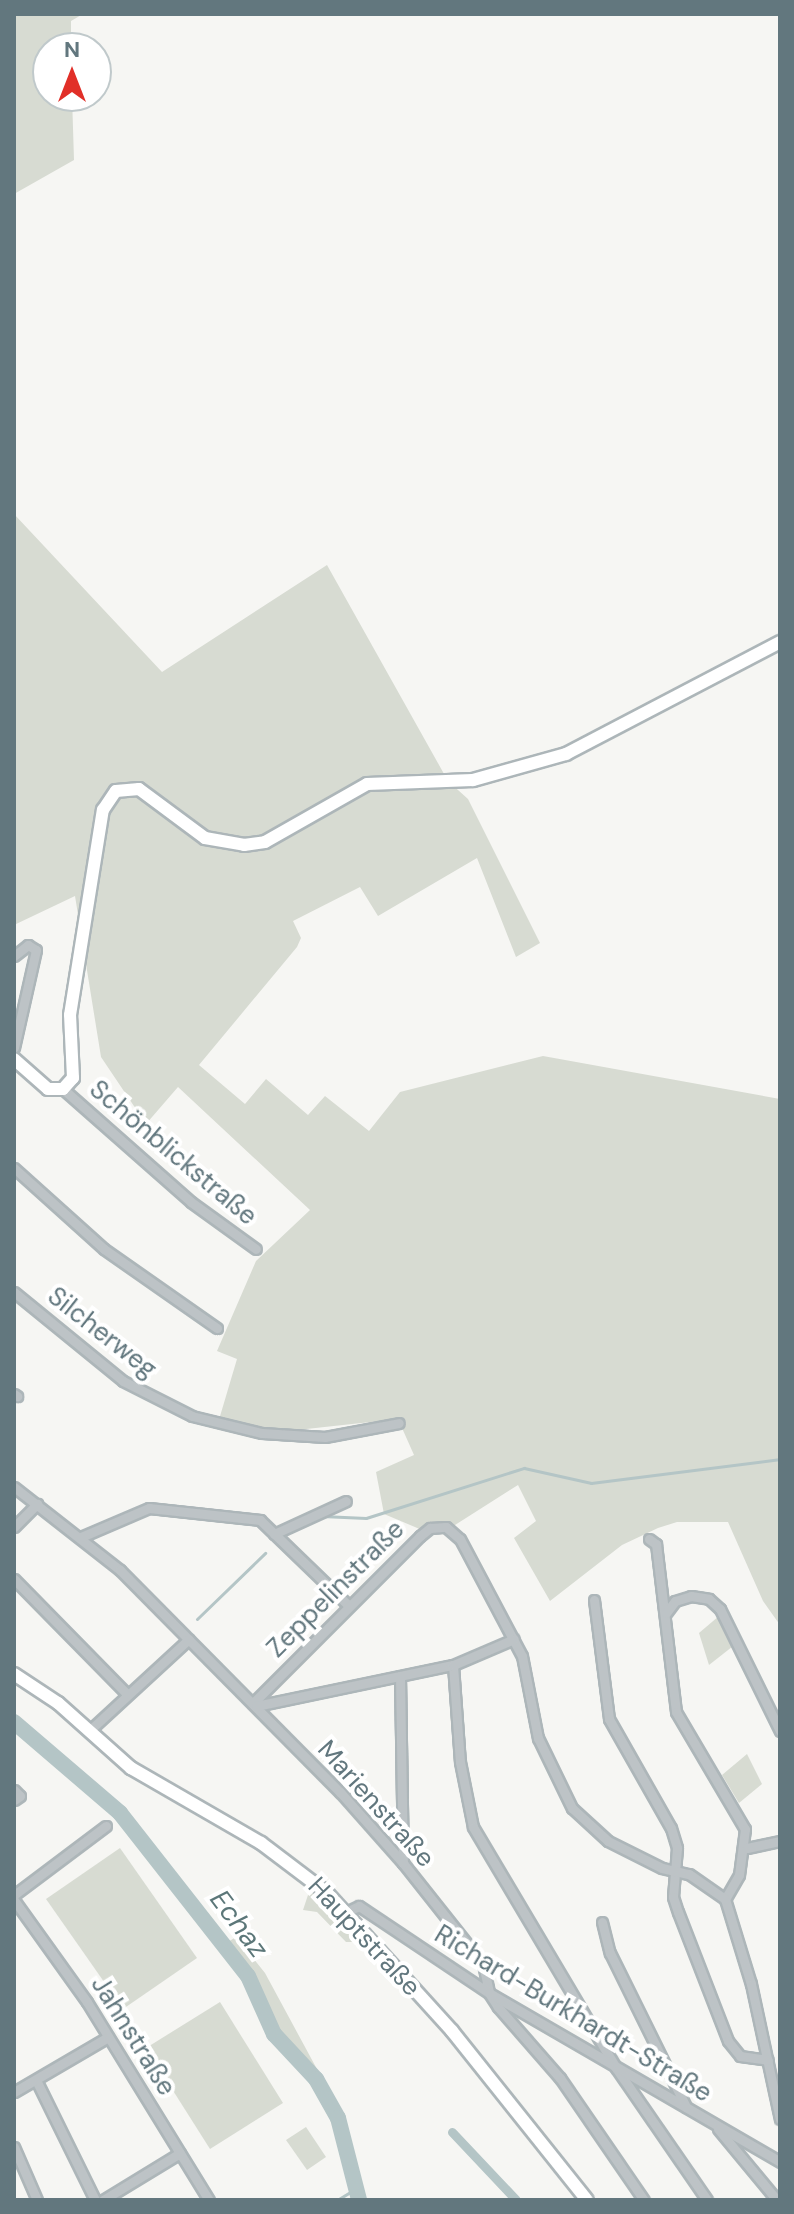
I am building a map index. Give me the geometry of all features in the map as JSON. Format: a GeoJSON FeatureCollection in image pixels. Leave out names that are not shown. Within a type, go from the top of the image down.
{"type":"FeatureCollection","features":[{"type":"Feature","properties":{"kind":"street"},"geometry":{"type":"LineString","coordinates":[[14,1059],[38,1084],[63,1089],[76,1069],[70,1015],[103,810],[116,791],[139,789],[205,838],[244,845],[265,842],[367,784],[473,780],[566,754],[780,642]]}},
{"type":"Feature","properties":{"kind":"street"},"geometry":{"type":"LineString","coordinates":[[14,956],[28,945],[36,950],[14,1048]]}},
{"type":"Feature","properties":{"kind":"street","name":"Schönblickstraße"},"geometry":{"type":"LineString","coordinates":[[63,1089],[191,1202],[256,1249]]}},
{"type":"Feature","properties":{"kind":"street"},"geometry":{"type":"LineString","coordinates":[[14,1168],[104,1249],[217,1328]]}},
{"type":"Feature","properties":{"kind":"street","name":"Silcherweg"},"geometry":{"type":"LineString","coordinates":[[14,1292],[123,1381],[192,1416],[262,1433],[325,1437],[399,1423]]}},
{"type":"Feature","properties":{"kind":"street","name":"Marienstraße"},"geometry":{"type":"LineString","coordinates":[[14,1487],[81,1537],[189,1639],[403,1863],[483,1964],[489,1993],[560,2078],[644,2200]]}},
{"type":"Feature","properties":{"kind":"street"},"geometry":{"type":"LineString","coordinates":[[274,1534],[346,1501]]}},
{"type":"Feature","properties":{"kind":"street"},"geometry":{"type":"LineString","coordinates":[[14,1527],[37,1504]]}},
{"type":"Feature","properties":{"kind":"street"},"geometry":{"type":"LineString","coordinates":[[81,1537],[149,1508],[260,1520],[348,1605]]}},
{"type":"Feature","properties":{"kind":"street","name":"Zeppelinstraße"},"geometry":{"type":"LineString","coordinates":[[255,1705],[348,1605],[420,1536],[430,1528],[446,1527],[460,1539],[514,1639],[538,1738],[572,1808],[608,1841],[676,1870],[725,1899]]}},
{"type":"Feature","properties":{"kind":"street"},"geometry":{"type":"LineString","coordinates":[[649,1539],[656,1544],[676,1712],[731,1798],[745,1829],[747,1848],[725,1899],[768,2060],[780,2119]]}},
{"type":"Feature","properties":{"kind":"street"},"geometry":{"type":"LineString","coordinates":[[14,1579],[127,1694]]}},
{"type":"Feature","properties":{"kind":"street"},"geometry":{"type":"LineString","coordinates":[[666,1613],[675,1601],[691,1596],[709,1599],[720,1609],[780,1731]]}},
{"type":"Feature","properties":{"kind":"street"},"geometry":{"type":"LineString","coordinates":[[594,1600],[609,1719],[671,1828],[678,1912],[728,2041],[740,2056],[768,2060]]}},
{"type":"Feature","properties":{"kind":"street"},"geometry":{"type":"LineString","coordinates":[[90,1730],[189,1639]]}},
{"type":"Feature","properties":{"kind":"street"},"geometry":{"type":"LineString","coordinates":[[255,1705],[453,1665],[514,1639]]}},
{"type":"Feature","properties":{"kind":"street"},"geometry":{"type":"LineString","coordinates":[[453,1665],[460,1762],[473,1827],[616,2068],[707,2200]]}},
{"type":"Feature","properties":{"kind":"street","name":"Hauptstraße"},"geometry":{"type":"LineString","coordinates":[[14,1674],[90,1730],[158,1786],[286,1860],[346,1912],[463,2043],[587,2200]]}},
{"type":"Feature","properties":{"kind":"street"},"geometry":{"type":"LineString","coordinates":[[400,1676],[403,1863]]}},
{"type":"Feature","properties":{"kind":"street"},"geometry":{"type":"LineString","coordinates":[[14,1790],[20,1796],[14,1800]]}},
{"type":"Feature","properties":{"kind":"street"},"geometry":{"type":"LineString","coordinates":[[14,1898],[106,1826]]}},
{"type":"Feature","properties":{"kind":"street"},"geometry":{"type":"LineString","coordinates":[[747,1848],[780,1841]]}},
{"type":"Feature","properties":{"kind":"street","name":"Jahnstraße"},"geometry":{"type":"LineString","coordinates":[[14,1898],[108,2037],[209,2200]]}},
{"type":"Feature","properties":{"kind":"street","name":"Richard-Burkhardt-Straße"},"geometry":{"type":"LineString","coordinates":[[346,1912],[359,1906],[489,1993],[780,2162]]}},
{"type":"Feature","properties":{"kind":"street"},"geometry":{"type":"LineString","coordinates":[[602,1922],[610,1953],[686,2107]]}},
{"type":"Feature","properties":{"kind":"street"},"geometry":{"type":"LineString","coordinates":[[14,2078],[16,2091],[108,2037]]}},
{"type":"Feature","properties":{"kind":"street"},"geometry":{"type":"LineString","coordinates":[[36,2080],[95,2200]]}},
{"type":"Feature","properties":{"kind":"street"},"geometry":{"type":"LineString","coordinates":[[716,2126],[777,2200]]}},
{"type":"Feature","properties":{"kind":"street"},"geometry":{"type":"LineString","coordinates":[[14,2147],[37,2200]]}},
{"type":"Feature","properties":{"kind":"street"},"geometry":{"type":"LineString","coordinates":[[103,2200],[180,2153]]}},
{"type":"Feature","properties":{"kind":"shaded area"},"geometry":{"type":"Polygon","coordinates":[[[14,14],[83,14],[71,21],[71,32],[32,32],[32,112],[72,112],[74,160],[14,194],[14,14]]]}},
{"type":"Feature","properties":{"kind":"shaded area"},"geometry":{"type":"Polygon","coordinates":[[[14,514],[162,672],[327,565],[448,781],[468,799],[540,943],[516,957],[477,858],[378,916],[360,887],[293,921],[301,938],[297,947],[199,1065],[245,1104],[266,1079],[308,1115],[325,1096],[369,1131],[400,1092],[543,1056],[780,1099],[780,1625],[763,1601],[728,1522],[677,1522],[658,1528],[622,1545],[550,1601],[514,1538],[536,1521],[518,1485],[444,1532],[422,1530],[384,1514],[376,1472],[414,1455],[398,1419],[288,1431],[218,1423],[237,1359],[217,1351],[256,1261],[310,1210],[178,1087],[146,1124],[101,1057],[75,896],[14,925],[14,514]]]}},
{"type":"Feature","properties":{"kind":"shaded area"},"geometry":{"type":"Polygon","coordinates":[[[719,1616],[737,1643],[709,1665],[699,1633],[719,1616]]]}},
{"type":"Feature","properties":{"kind":"shaded area"},"geometry":{"type":"Polygon","coordinates":[[[747,1754],[762,1784],[739,1803],[722,1775],[747,1754]]]}},
{"type":"Feature","properties":{"kind":"shaded area"},"geometry":{"type":"Polygon","coordinates":[[[120,1848],[197,1958],[123,2009],[46,1899],[120,1848]]]}},
{"type":"Feature","properties":{"kind":"shaded area"},"geometry":{"type":"Polygon","coordinates":[[[310,1889],[348,1927],[354,1942],[346,1942],[317,1912],[303,1910],[310,1889]]]}},
{"type":"Feature","properties":{"kind":"shaded area"},"geometry":{"type":"Polygon","coordinates":[[[236,1937],[265,1973],[318,2071],[316,2079],[274,2034],[248,1976],[223,1945],[236,1937]]]}},
{"type":"Feature","properties":{"kind":"shaded area"},"geometry":{"type":"Polygon","coordinates":[[[220,2002],[283,2103],[210,2149],[146,2048],[220,2002]]]}},
{"type":"Feature","properties":{"kind":"shaded area"},"geometry":{"type":"Polygon","coordinates":[[[306,2127],[326,2157],[307,2170],[286,2140],[306,2127]]]}},
{"type":"Feature","properties":{"kind":"waterway"},"geometry":{"type":"LineString","coordinates":[[322,1516],[366,1518],[524,1468],[591,1483],[780,1459]]}},
{"type":"Feature","properties":{"kind":"waterway"},"geometry":{"type":"LineString","coordinates":[[197,1619],[265,1553]]}},
{"type":"Feature","properties":{"kind":"waterway","name":"Echaz"},"geometry":{"type":"LineString","coordinates":[[14,1722],[120,1813],[248,1976],[274,2034],[316,2079],[338,2118],[359,2200]]}},
{"type":"Feature","properties":{"kind":"waterway"},"geometry":{"type":"LineString","coordinates":[[452,2132],[516,2200]]}},
{"type":"Feature","properties":{"kind":"waterway"},"geometry":{"type":"LineString","coordinates":[[337,2200],[357,2188]]}}]}
